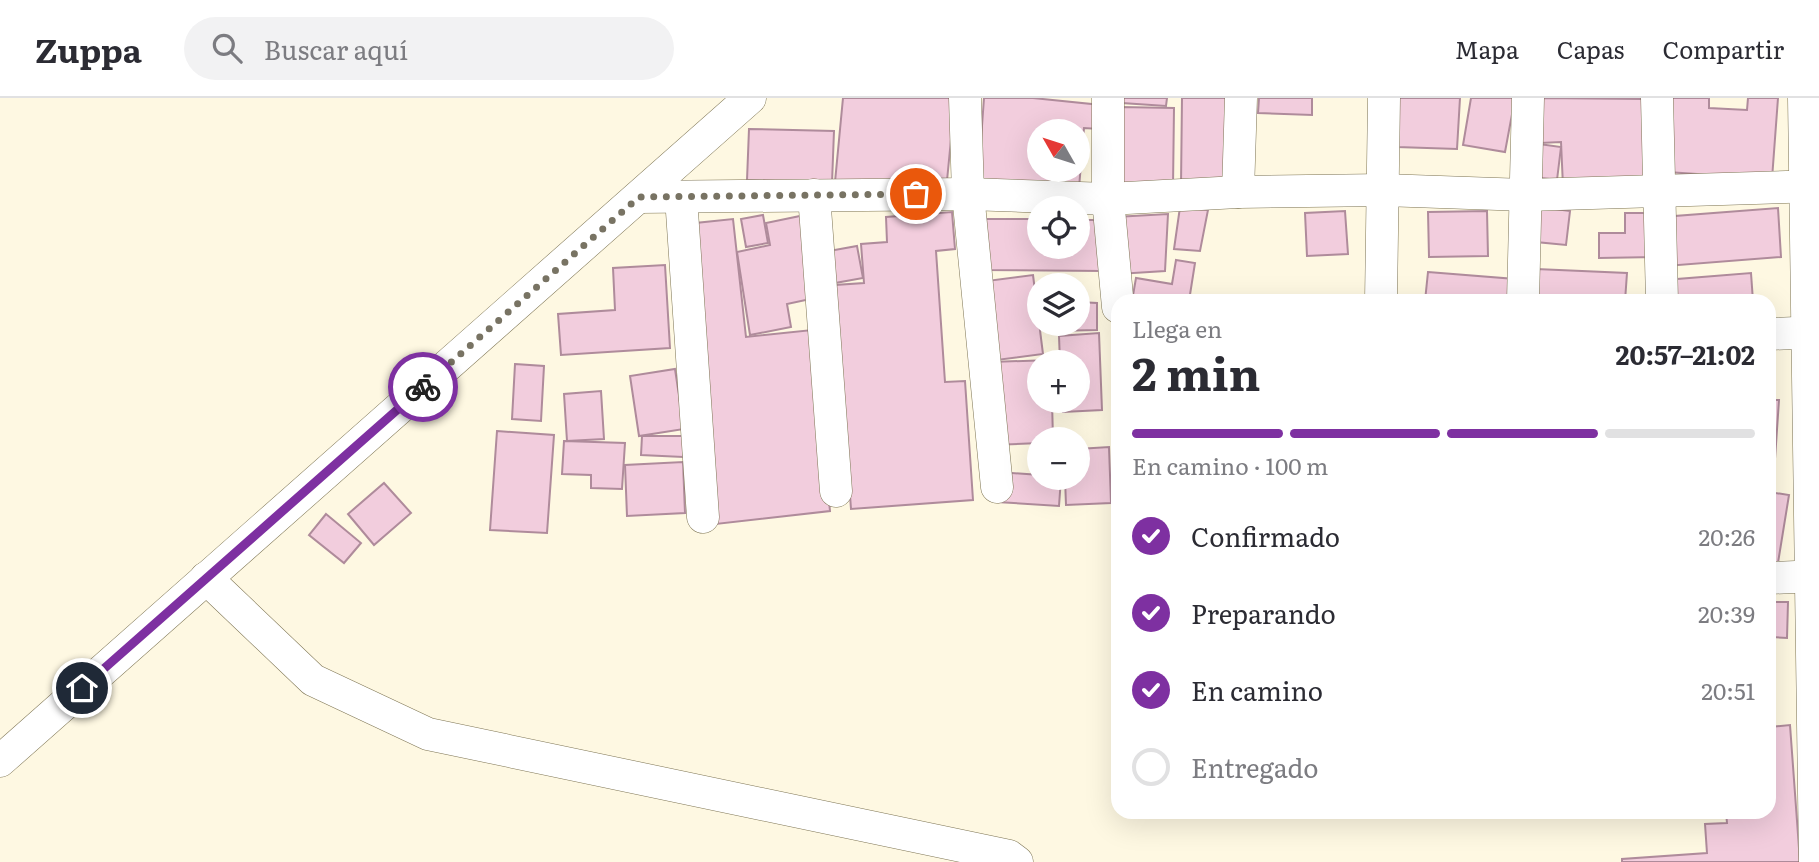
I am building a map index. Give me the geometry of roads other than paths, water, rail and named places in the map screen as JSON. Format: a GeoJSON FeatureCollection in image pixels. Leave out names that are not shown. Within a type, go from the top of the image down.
{"type":"FeatureCollection","features":[{"type":"Feature","properties":{"kind":"street"},"geometry":{"type":"LineString","coordinates":[[0,761],[750,98]]}},
{"type":"Feature","properties":{"kind":"street"},"geometry":{"type":"LineString","coordinates":[[965,98],[968,194],[997,487]]}},
{"type":"Feature","properties":{"kind":"street"},"geometry":{"type":"LineString","coordinates":[[1108,98],[1108,200],[1117,294]]}},
{"type":"Feature","properties":{"kind":"street"},"geometry":{"type":"LineString","coordinates":[[1238,191],[1241,98]]}},
{"type":"Feature","properties":{"kind":"street"},"geometry":{"type":"LineString","coordinates":[[1381,294],[1384,98]]}},
{"type":"Feature","properties":{"kind":"street"},"geometry":{"type":"LineString","coordinates":[[1523,294],[1528,98]]}},
{"type":"Feature","properties":{"kind":"street"},"geometry":{"type":"LineString","coordinates":[[1657,98],[1662,294]]}},
{"type":"Feature","properties":{"kind":"street"},"geometry":{"type":"LineString","coordinates":[[1804,98],[1811,186],[1815,862]]}},
{"type":"Feature","properties":{"kind":"street"},"geometry":{"type":"LineString","coordinates":[[639,197],[968,194],[1108,200],[1238,191],[1383,190],[1527,195],[1811,186]]}},
{"type":"Feature","properties":{"kind":"street"},"geometry":{"type":"LineString","coordinates":[[814,195],[836,491]]}},
{"type":"Feature","properties":{"kind":"street"},"geometry":{"type":"LineString","coordinates":[[681,197],[703,517]]}},
{"type":"Feature","properties":{"kind":"street"},"geometry":{"type":"LineString","coordinates":[[1776,334],[1813,332]]}},
{"type":"Feature","properties":{"kind":"street"},"geometry":{"type":"LineString","coordinates":[[1776,578],[1815,576]]}},
{"type":"Feature","properties":{"kind":"street"},"geometry":{"type":"LineString","coordinates":[[206,578],[313,680],[428,734],[1009,856],[1017,862]]}}]}
